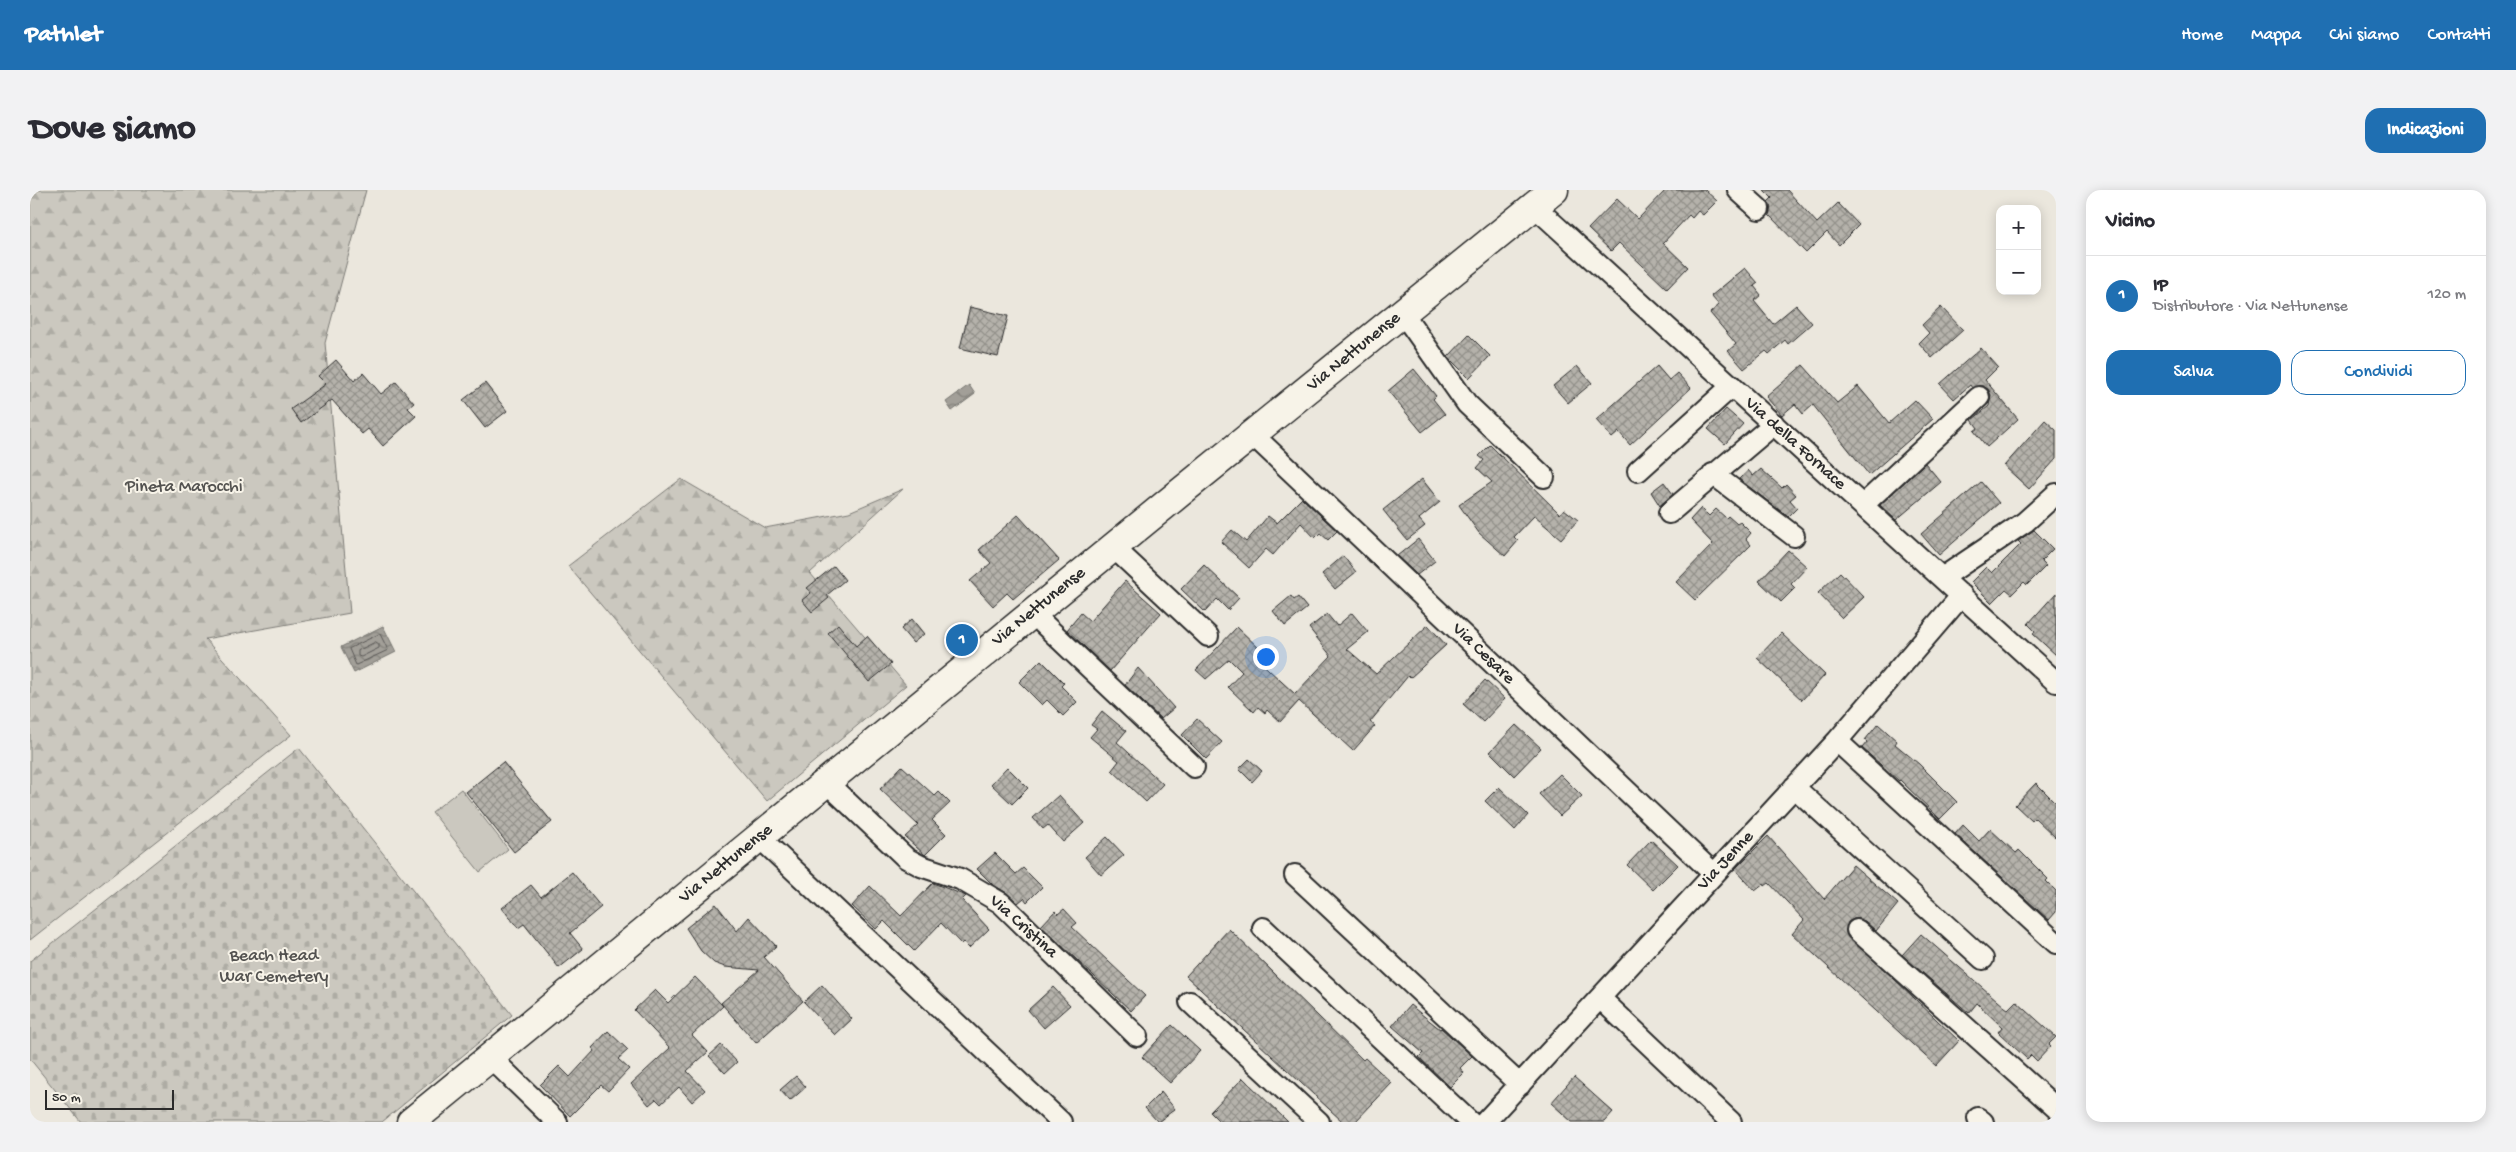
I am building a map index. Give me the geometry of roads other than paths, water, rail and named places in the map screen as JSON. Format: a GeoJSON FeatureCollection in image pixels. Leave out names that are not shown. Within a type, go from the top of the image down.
{"type":"FeatureCollection","features":[{"type":"Feature","properties":{"kind":"main road","name":"Via Nettunense"},"geometry":{"type":"LineString","coordinates":[[411,1122],[1113,547],[1544,198]]}},
{"type":"Feature","properties":{"kind":"street"},"geometry":{"type":"LineString","coordinates":[[1738,190],[1759,209]]}},
{"type":"Feature","properties":{"kind":"street","name":"Via della Fornace"},"geometry":{"type":"LineString","coordinates":[[1544,198],[1732,386],[1862,506],[1962,594],[2056,682]]}},
{"type":"Feature","properties":{"kind":"street"},"geometry":{"type":"LineString","coordinates":[[1402,312],[1467,404],[1544,477]]}},
{"type":"Feature","properties":{"kind":"street"},"geometry":{"type":"LineString","coordinates":[[1638,471],[1732,386]]}},
{"type":"Feature","properties":{"kind":"street"},"geometry":{"type":"LineString","coordinates":[[1862,506],[1979,397]]}},
{"type":"Feature","properties":{"kind":"street"},"geometry":{"type":"LineString","coordinates":[[1669,513],[1774,424]]}},
{"type":"Feature","properties":{"kind":"street","name":"Via Cesare"},"geometry":{"type":"LineString","coordinates":[[1252,434],[1714,874]]}},
{"type":"Feature","properties":{"kind":"street"},"geometry":{"type":"LineString","coordinates":[[1714,474],[1794,536]]}},
{"type":"Feature","properties":{"kind":"street"},"geometry":{"type":"LineString","coordinates":[[1942,578],[2025,522],[2056,494]]}},
{"type":"Feature","properties":{"kind":"street"},"geometry":{"type":"LineString","coordinates":[[1113,547],[1208,636]]}},
{"type":"Feature","properties":{"kind":"street","name":"Via Jenne"},"geometry":{"type":"LineString","coordinates":[[1485,1122],[1837,741],[1962,594]]}},
{"type":"Feature","properties":{"kind":"street"},"geometry":{"type":"LineString","coordinates":[[1032,614],[1194,767]]}},
{"type":"Feature","properties":{"kind":"street"},"geometry":{"type":"LineString","coordinates":[[1837,741],[2056,943]]}},
{"type":"Feature","properties":{"kind":"street","name":"Via Cristina"},"geometry":{"type":"LineString","coordinates":[[826,782],[906,858],[921,866],[946,873],[974,886],[1006,907],[1137,1036]]}},
{"type":"Feature","properties":{"kind":"street"},"geometry":{"type":"LineString","coordinates":[[1794,787],[1983,959]]}},
{"type":"Feature","properties":{"kind":"street"},"geometry":{"type":"LineString","coordinates":[[759,837],[1061,1122]]}},
{"type":"Feature","properties":{"kind":"street"},"geometry":{"type":"LineString","coordinates":[[1294,875],[1520,1085]]}},
{"type":"Feature","properties":{"kind":"street"},"geometry":{"type":"LineString","coordinates":[[1263,928],[1470,1122]]}},
{"type":"Feature","properties":{"kind":"street"},"geometry":{"type":"LineString","coordinates":[[1857,930],[2056,1108]]}},
{"type":"Feature","properties":{"kind":"street"},"geometry":{"type":"LineString","coordinates":[[1600,998],[1731,1122]]}},
{"type":"Feature","properties":{"kind":"street"},"geometry":{"type":"LineString","coordinates":[[1190,1002],[1319,1122]]}},
{"type":"Feature","properties":{"kind":"street"},"geometry":{"type":"LineString","coordinates":[[490,1056],[557,1122]]}},
{"type":"Feature","properties":{"kind":"water"},"geometry":{"type":"Polygon","coordinates":[[[969,385],[975,394],[952,411],[946,402],[969,385]]]}},
{"type":"Feature","properties":{"kind":"water"},"geometry":{"type":"Polygon","coordinates":[[[383,626],[396,652],[354,673],[341,647],[383,626]]]}},
{"type":"Feature","properties":{"kind":"place","name":"IP"},"geometry":{"type":"Point","coordinates":[962,640]}},
{"type":"Feature","properties":{"kind":"park label","name":"Pineta Marocchi"},"geometry":{"type":"Point","coordinates":[184,487]}},
{"type":"Feature","properties":{"kind":"park label","name":"Beach Head War Cemetery"},"geometry":{"type":"Point","coordinates":[274,966]}}]}
